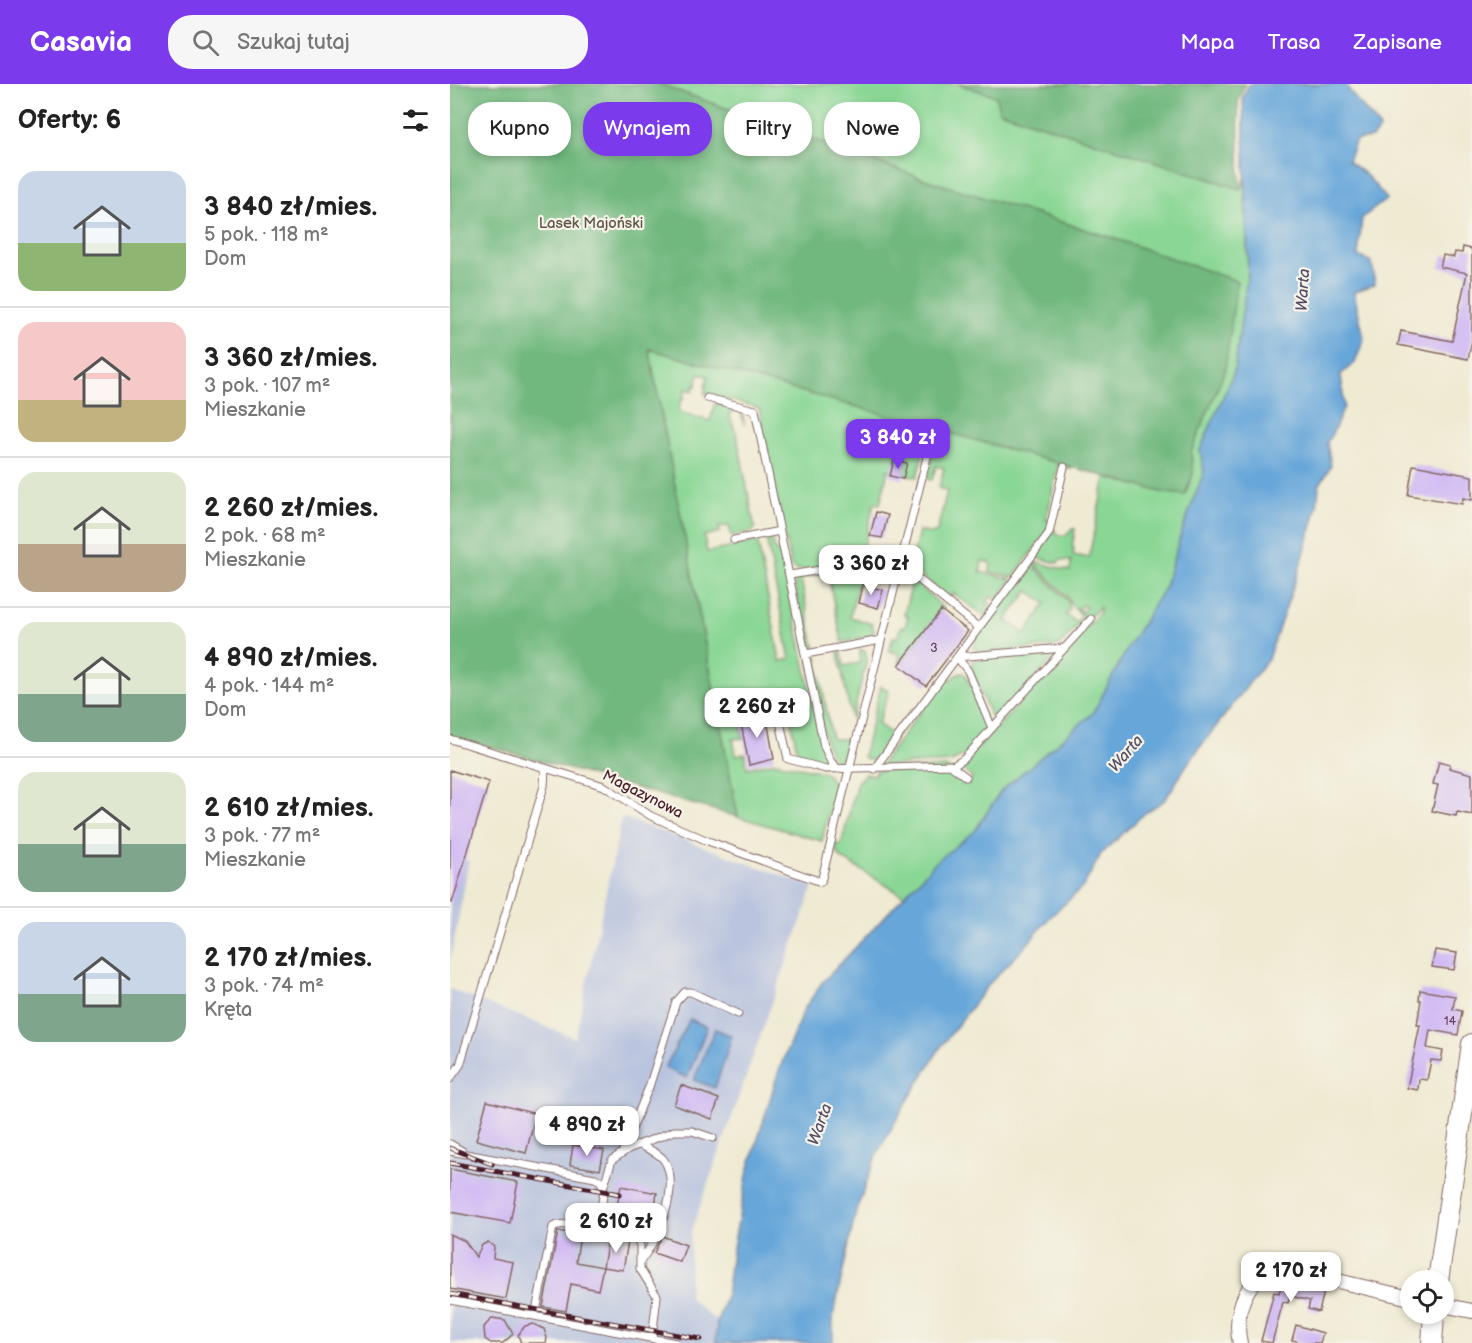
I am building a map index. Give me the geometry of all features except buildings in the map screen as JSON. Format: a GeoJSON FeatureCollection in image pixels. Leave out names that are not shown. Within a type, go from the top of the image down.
{"type":"FeatureCollection","features":[{"type":"Feature","properties":{"kind":"street"},"geometry":{"type":"LineString","coordinates":[[1440,1270],[1472,1044]]}},
{"type":"Feature","properties":{"kind":"street"},"geometry":{"type":"LineString","coordinates":[[1240,1343],[1238,1326],[1241,1308],[1249,1288],[1258,1277],[1271,1270],[1287,1269],[1400,1296]]}},
{"type":"Feature","properties":{"kind":"street"},"geometry":{"type":"LineString","coordinates":[[1454,1307],[1472,1311]]}},
{"type":"Feature","properties":{"kind":"street"},"geometry":{"type":"LineString","coordinates":[[1432,1343],[1433,1324]]}},
{"type":"Feature","properties":{"kind":"lane"},"geometry":{"type":"LineString","coordinates":[[707,398],[755,410],[824,746],[831,762],[838,770]]}},
{"type":"Feature","properties":{"kind":"lane"},"geometry":{"type":"LineString","coordinates":[[849,769],[934,429]]}},
{"type":"Feature","properties":{"kind":"lane"},"geometry":{"type":"LineString","coordinates":[[874,769],[1049,533],[1064,467]]}},
{"type":"Feature","properties":{"kind":"lane"},"geometry":{"type":"LineString","coordinates":[[734,540],[780,531]]}},
{"type":"Feature","properties":{"kind":"lane"},"geometry":{"type":"LineString","coordinates":[[790,575],[856,564],[898,572],[917,578],[979,628]]}},
{"type":"Feature","properties":{"kind":"lane"},"geometry":{"type":"LineString","coordinates":[[778,712],[788,759],[838,770],[953,766],[964,759],[1091,619]]}},
{"type":"Feature","properties":{"kind":"lane"},"geometry":{"type":"LineString","coordinates":[[806,654],[882,640]]}},
{"type":"Feature","properties":{"kind":"lane"},"geometry":{"type":"LineString","coordinates":[[957,657],[1064,648]]}},
{"type":"Feature","properties":{"kind":"lane"},"geometry":{"type":"LineString","coordinates":[[957,657],[968,671],[992,728]]}},
{"type":"Feature","properties":{"kind":"lane","name":"Magazynowa"},"geometry":{"type":"LineString","coordinates":[[450,739],[604,786],[651,816],[708,841],[821,882],[849,769]]}},
{"type":"Feature","properties":{"kind":"lane"},"geometry":{"type":"LineString","coordinates":[[953,766],[966,777]]}},
{"type":"Feature","properties":{"kind":"lane"},"geometry":{"type":"LineString","coordinates":[[450,1079],[460,1065],[544,786],[545,769]]}},
{"type":"Feature","properties":{"kind":"lane"},"geometry":{"type":"LineString","coordinates":[[622,1153],[649,1087],[672,1014],[680,997],[685,992],[691,992],[738,1014]]}},
{"type":"Feature","properties":{"kind":"lane"},"geometry":{"type":"LineString","coordinates":[[536,1316],[553,1227],[560,1224],[591,1228],[596,1226],[604,1185],[612,1160],[622,1153],[674,1131],[692,1131],[713,1138]]}},
{"type":"Feature","properties":{"kind":"lane"},"geometry":{"type":"LineString","coordinates":[[450,1144],[467,1154]]}},
{"type":"Feature","properties":{"kind":"lane"},"geometry":{"type":"LineString","coordinates":[[639,1264],[661,1225],[670,1184],[668,1168],[663,1159],[640,1145]]}},
{"type":"Feature","properties":{"kind":"lane"},"geometry":{"type":"LineString","coordinates":[[450,1151],[595,1178],[604,1185]]}},
{"type":"Feature","properties":{"kind":"lane"},"geometry":{"type":"LineString","coordinates":[[599,1219],[637,1239],[640,1245],[639,1264],[657,1296],[652,1338]]}},
{"type":"Feature","properties":{"kind":"lane"},"geometry":{"type":"LineString","coordinates":[[450,1300],[676,1343]]}},
{"type":"Feature","properties":{"kind":"shaded area"},"geometry":{"type":"Polygon","coordinates":[[[622,817],[813,887],[691,1232],[689,1297],[717,1322],[716,1343],[450,1343],[450,989],[575,1038],[622,817]]]}},
{"type":"Feature","properties":{"kind":"shaded area"},"geometry":{"type":"Polygon","coordinates":[[[450,857],[469,861],[450,963],[450,857]]]}},
{"type":"Feature","properties":{"kind":"green space","name":"Lasek Majoński"},"geometry":{"type":"Polygon","coordinates":[[[450,84],[658,84],[708,102],[583,102],[583,156],[712,156],[712,103],[724,108],[724,156],[812,156],[812,139],[824,143],[824,156],[860,156],[927,180],[1119,240],[1237,281],[1225,370],[1191,452],[1193,474],[1185,495],[1165,493],[649,349],[738,817],[491,747],[450,738],[450,84]]]}},
{"type":"Feature","properties":{"kind":"green space"},"geometry":{"type":"Polygon","coordinates":[[[658,84],[958,84],[996,96],[999,111],[1240,189],[1244,179],[1248,271],[1234,372],[1200,450],[1204,472],[1181,534],[1165,587],[1128,647],[1093,713],[1001,791],[975,831],[938,860],[904,896],[841,858],[836,851],[836,844],[840,845],[843,838],[857,782],[865,774],[875,775],[876,771],[946,767],[968,784],[972,778],[960,767],[1046,675],[1100,612],[1100,607],[1088,618],[1085,617],[1059,646],[977,653],[977,648],[973,648],[977,636],[1031,563],[1068,601],[1070,609],[1066,615],[1076,622],[1082,616],[1075,609],[1083,612],[1086,607],[1082,605],[1079,609],[1073,607],[1069,599],[1032,561],[1070,571],[1071,561],[1059,560],[1058,563],[1035,557],[1054,529],[1057,534],[1063,536],[1075,529],[1073,555],[1089,558],[1105,477],[1165,493],[1193,474],[1191,452],[1225,370],[1119,240],[927,180],[860,156],[920,156],[920,102],[824,102],[824,143],[812,139],[812,102],[724,102],[724,108],[658,84]],[[1028,591],[1006,620],[1025,634],[1046,603],[1028,591]]]}},
{"type":"Feature","properties":{"kind":"green space"},"geometry":{"type":"Polygon","coordinates":[[[958,84],[1245,84],[1238,102],[1240,189],[999,111],[996,96],[958,84]]]}},
{"type":"Feature","properties":{"kind":"green space"},"geometry":{"type":"Polygon","coordinates":[[[649,349],[930,427],[917,477],[888,470],[880,504],[874,503],[862,554],[891,561],[891,564],[886,563],[883,568],[845,562],[803,570],[791,567],[759,408],[704,393],[708,376],[699,374],[693,391],[686,389],[683,400],[681,400],[679,412],[710,421],[715,403],[745,411],[744,425],[741,411],[733,410],[729,414],[737,436],[755,529],[731,536],[729,526],[719,527],[720,532],[704,536],[707,552],[734,547],[757,539],[780,661],[790,659],[766,537],[771,537],[776,552],[779,552],[783,562],[823,750],[829,765],[811,761],[797,751],[789,709],[739,718],[743,738],[733,739],[736,755],[745,754],[747,768],[775,762],[823,772],[829,776],[835,786],[822,841],[738,817],[649,349]]]}},
{"type":"Feature","properties":{"kind":"green space"},"geometry":{"type":"Polygon","coordinates":[[[939,430],[1072,467],[1072,469],[1058,466],[1046,520],[1051,521],[1048,529],[1014,577],[990,572],[991,563],[982,561],[980,572],[1012,579],[997,600],[991,596],[987,602],[992,606],[985,616],[953,593],[950,598],[945,596],[915,570],[917,563],[912,561],[919,531],[932,534],[937,532],[947,491],[939,488],[944,468],[936,466],[932,480],[927,479],[939,430]]]}},
{"type":"Feature","properties":{"kind":"green space"},"geometry":{"type":"Polygon","coordinates":[[[855,567],[869,570],[866,581],[859,580],[850,617],[872,624],[873,636],[842,642],[828,575],[823,574],[801,580],[813,642],[816,647],[807,649],[794,581],[798,576],[855,567]]]}},
{"type":"Feature","properties":{"kind":"green space"},"geometry":{"type":"Polygon","coordinates":[[[912,583],[917,584],[943,607],[899,665],[899,654],[889,651],[893,637],[897,638],[901,626],[905,627],[908,616],[904,615],[912,583]]]}},
{"type":"Feature","properties":{"kind":"green space"},"geometry":{"type":"Polygon","coordinates":[[[860,649],[865,651],[867,659],[852,720],[838,653],[841,652],[844,666],[860,663],[860,649]]]}},
{"type":"Feature","properties":{"kind":"green space"},"geometry":{"type":"Polygon","coordinates":[[[1060,651],[999,718],[991,717],[970,666],[975,659],[1060,651]]]}},
{"type":"Feature","properties":{"kind":"green space"},"geometry":{"type":"Polygon","coordinates":[[[818,657],[832,739],[847,739],[844,755],[834,763],[826,743],[809,659],[818,657]]]}},
{"type":"Feature","properties":{"kind":"green space"},"geometry":{"type":"Polygon","coordinates":[[[962,673],[966,675],[988,730],[965,755],[951,762],[880,766],[947,676],[951,679],[962,673]]]}},
{"type":"Feature","properties":{"kind":"green space"},"geometry":{"type":"Polygon","coordinates":[[[881,686],[889,691],[878,724],[893,735],[912,709],[914,710],[881,755],[873,761],[863,757],[881,686]]]}},
{"type":"Feature","properties":{"kind":"water","name":"Warta"},"geometry":{"type":"Polygon","coordinates":[[[1249,84],[1346,84],[1380,128],[1372,138],[1356,140],[1348,161],[1366,175],[1387,199],[1362,218],[1358,256],[1372,262],[1375,284],[1354,292],[1364,338],[1355,363],[1341,374],[1344,407],[1327,443],[1331,466],[1319,486],[1317,506],[1303,558],[1268,659],[1188,763],[1165,800],[1145,813],[1101,854],[1083,887],[1049,918],[989,984],[940,1048],[877,1154],[856,1211],[833,1317],[833,1343],[716,1343],[717,1322],[726,1296],[748,1171],[779,1070],[804,1009],[821,984],[938,860],[975,831],[1001,791],[1093,713],[1128,647],[1165,587],[1181,534],[1204,472],[1200,450],[1234,372],[1248,271],[1243,97],[1249,84]]]}},
{"type":"Feature","properties":{"kind":"water"},"geometry":{"type":"Polygon","coordinates":[[[690,1019],[707,1027],[687,1078],[665,1068],[690,1019]]]}},
{"type":"Feature","properties":{"kind":"water"},"geometry":{"type":"Polygon","coordinates":[[[715,1029],[732,1036],[715,1088],[694,1080],[715,1029]]]}},
{"type":"Feature","properties":{"kind":"railway"},"geometry":{"type":"LineString","coordinates":[[450,1148],[492,1164]]}},
{"type":"Feature","properties":{"kind":"railway"},"geometry":{"type":"LineString","coordinates":[[450,1163],[620,1194]]}},
{"type":"Feature","properties":{"kind":"railway"},"geometry":{"type":"LineString","coordinates":[[450,1294],[700,1339]]}}]}
